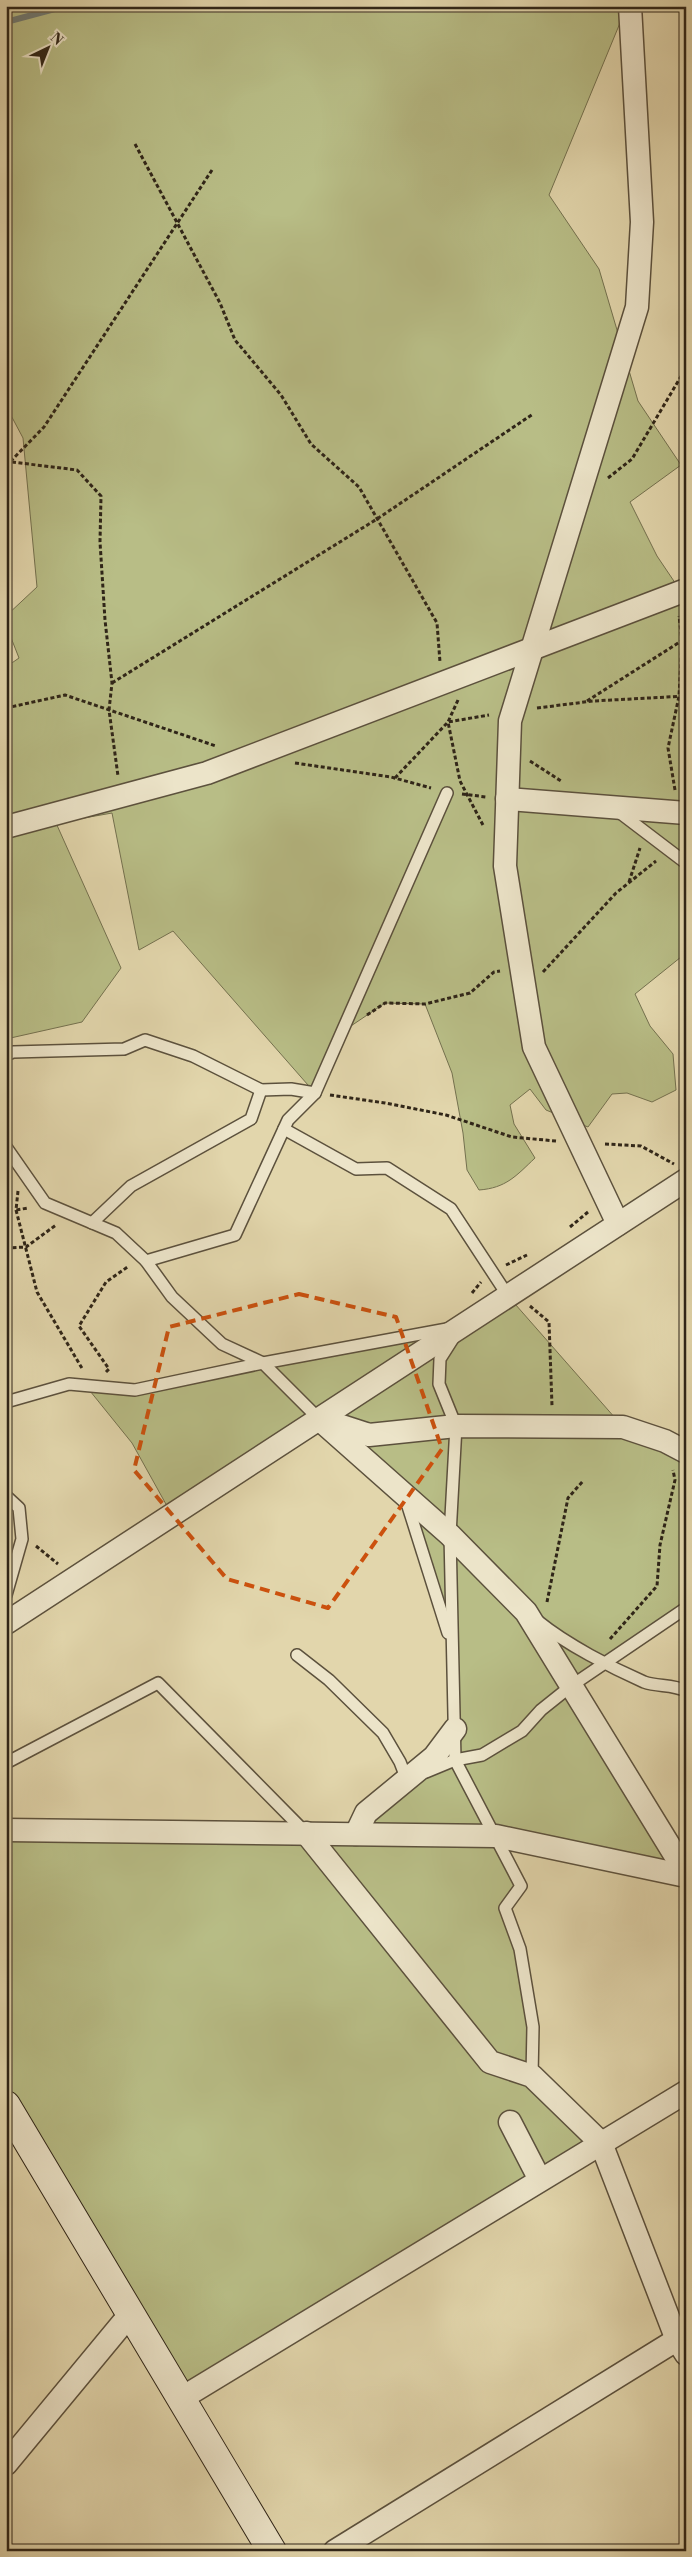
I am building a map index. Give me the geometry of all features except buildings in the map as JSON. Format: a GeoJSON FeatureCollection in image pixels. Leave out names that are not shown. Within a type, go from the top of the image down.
{"type":"FeatureCollection","features":[{"type":"Feature","properties":{"kind":"main road"},"geometry":{"type":"LineString","coordinates":[[6,2105],[272,2551]]}},
{"type":"Feature","properties":{"kind":"street"},"geometry":{"type":"LineString","coordinates":[[618,1224],[534,1047],[505,866],[509,748],[513,711],[637,307],[642,222],[630,6]]}},
{"type":"Feature","properties":{"kind":"street"},"geometry":{"type":"LineString","coordinates":[[6,827],[207,773],[681,591]]}},
{"type":"Feature","properties":{"kind":"street"},"geometry":{"type":"LineString","coordinates":[[507,798],[683,813]]}},
{"type":"Feature","properties":{"kind":"street"},"geometry":{"type":"LineString","coordinates":[[6,1623],[618,1224],[682,1173]]}},
{"type":"Feature","properties":{"kind":"street"},"geometry":{"type":"LineString","coordinates":[[319,1419],[369,1435],[456,1426],[623,1428],[665,1441],[686,1452]]}},
{"type":"Feature","properties":{"kind":"street"},"geometry":{"type":"LineString","coordinates":[[319,1419],[450,1535],[534,1618],[571,1686],[686,1875]]}},
{"type":"Feature","properties":{"kind":"street"},"geometry":{"type":"LineString","coordinates":[[356,1834],[366,1813],[434,1757],[454,1729]]}},
{"type":"Feature","properties":{"kind":"street"},"geometry":{"type":"LineString","coordinates":[[6,1830],[496,1836],[686,1875]]}},
{"type":"Feature","properties":{"kind":"street"},"geometry":{"type":"LineString","coordinates":[[306,1833],[490,2062],[532,2076],[601,2143],[683,2342],[334,2551]]}},
{"type":"Feature","properties":{"kind":"street"},"geometry":{"type":"LineString","coordinates":[[182,2398],[686,2092]]}},
{"type":"Feature","properties":{"kind":"street"},"geometry":{"type":"LineString","coordinates":[[510,2122],[540,2180]]}},
{"type":"Feature","properties":{"kind":"street"},"geometry":{"type":"LineString","coordinates":[[6,2464],[131,2313]]}},
{"type":"Feature","properties":{"kind":"lane"},"geometry":{"type":"LineString","coordinates":[[144,1259],[235,1235],[288,1120],[315,1093],[447,793]]}},
{"type":"Feature","properties":{"kind":"lane"},"geometry":{"type":"LineString","coordinates":[[614,807],[686,863]]}},
{"type":"Feature","properties":{"kind":"lane"},"geometry":{"type":"LineString","coordinates":[[6,1054],[13,1052],[124,1050],[145,1040],[193,1056],[261,1090],[291,1089],[315,1093]]}},
{"type":"Feature","properties":{"kind":"lane"},"geometry":{"type":"LineString","coordinates":[[92,1223],[131,1186],[251,1119],[261,1090]]}},
{"type":"Feature","properties":{"kind":"lane"},"geometry":{"type":"LineString","coordinates":[[284,1129],[356,1169],[387,1168],[451,1209],[516,1291]]}},
{"type":"Feature","properties":{"kind":"lane"},"geometry":{"type":"LineString","coordinates":[[6,1146],[46,1204],[116,1233],[144,1259],[172,1297],[222,1344],[263,1363],[319,1419]]}},
{"type":"Feature","properties":{"kind":"lane"},"geometry":{"type":"LineString","coordinates":[[6,1402],[70,1384],[135,1390],[263,1363],[461,1326]]}},
{"type":"Feature","properties":{"kind":"lane"},"geometry":{"type":"LineString","coordinates":[[461,1326],[440,1359],[439,1384],[456,1426],[450,1535],[455,1760],[496,1836],[520,1886],[505,1908],[520,1949],[533,2027],[532,2076]]}},
{"type":"Feature","properties":{"kind":"lane"},"geometry":{"type":"LineString","coordinates":[[404,1494],[452,1646]]}},
{"type":"Feature","properties":{"kind":"lane"},"geometry":{"type":"LineString","coordinates":[[6,1496],[19,1508],[22,1539],[6,1595]]}},
{"type":"Feature","properties":{"kind":"lane"},"geometry":{"type":"LineString","coordinates":[[297,1655],[329,1680],[383,1733],[400,1762],[406,1781],[455,1760],[482,1755],[522,1732],[541,1710],[571,1686],[686,1608]]}},
{"type":"Feature","properties":{"kind":"lane"},"geometry":{"type":"LineString","coordinates":[[534,1618],[559,1637],[646,1683],[675,1685],[686,1691]]}},
{"type":"Feature","properties":{"kind":"lane"},"geometry":{"type":"LineString","coordinates":[[6,1763],[158,1683],[306,1833]]}},
{"type":"Feature","properties":{"kind":"path"},"geometry":{"type":"LineString","coordinates":[[135,144],[220,303],[235,340],[281,395],[311,444],[359,487],[437,622],[442,683]]}},
{"type":"Feature","properties":{"kind":"path"},"geometry":{"type":"LineString","coordinates":[[6,466],[12,462],[44,427],[212,170]]}},
{"type":"Feature","properties":{"kind":"path"},"geometry":{"type":"LineString","coordinates":[[576,502],[632,459],[686,368]]}},
{"type":"Feature","properties":{"kind":"path"},"geometry":{"type":"LineString","coordinates":[[112,684],[377,519],[533,414]]}},
{"type":"Feature","properties":{"kind":"path"},"geometry":{"type":"LineString","coordinates":[[12,462],[77,470],[101,496],[100,542],[105,620],[112,684],[108,710],[120,796]]}},
{"type":"Feature","properties":{"kind":"path"},"geometry":{"type":"LineString","coordinates":[[681,591],[684,639],[679,696],[668,748],[683,813]]}},
{"type":"Feature","properties":{"kind":"path"},"geometry":{"type":"LineString","coordinates":[[585,702],[684,639]]}},
{"type":"Feature","properties":{"kind":"path"},"geometry":{"type":"LineString","coordinates":[[395,778],[448,722],[458,699],[464,693]]}},
{"type":"Feature","properties":{"kind":"path"},"geometry":{"type":"LineString","coordinates":[[448,722],[585,702],[686,696]]}},
{"type":"Feature","properties":{"kind":"path"},"geometry":{"type":"LineString","coordinates":[[448,722],[460,781],[488,835]]}},
{"type":"Feature","properties":{"kind":"path"},"geometry":{"type":"LineString","coordinates":[[509,748],[566,785]]}},
{"type":"Feature","properties":{"kind":"path"},"geometry":{"type":"LineString","coordinates":[[528,1012],[542,972],[616,893],[670,850]]}},
{"type":"Feature","properties":{"kind":"path"},"geometry":{"type":"LineString","coordinates":[[342,1032],[385,1003],[425,1004],[470,993],[494,972],[552,961]]}},
{"type":"Feature","properties":{"kind":"path"},"geometry":{"type":"LineString","coordinates":[[315,1093],[385,1103],[446,1115],[512,1137],[642,1146],[682,1173]]}},
{"type":"Feature","properties":{"kind":"path"},"geometry":{"type":"LineString","coordinates":[[16,1210],[38,1292],[93,1386],[109,1369],[79,1326],[106,1282],[144,1259]]}},
{"type":"Feature","properties":{"kind":"path"},"geometry":{"type":"LineString","coordinates":[[6,1248],[26,1246],[71,1214]]}},
{"type":"Feature","properties":{"kind":"path"},"geometry":{"type":"LineString","coordinates":[[516,1291],[524,1301],[549,1322],[552,1427]]}},
{"type":"Feature","properties":{"kind":"path"},"geometry":{"type":"LineString","coordinates":[[606,1662],[607,1641],[657,1586],[660,1546],[676,1480],[665,1441]]}},
{"type":"Feature","properties":{"kind":"path"},"geometry":{"type":"LineString","coordinates":[[534,1618],[568,1498],[583,1481]]}},
{"type":"Feature","properties":{"kind":"path"},"geometry":{"type":"LineString","coordinates":[[22,1539],[41,1548],[74,1579]]}},
{"type":"Feature","properties":{"kind":"highlighted area"},"geometry":{"type":"Polygon","coordinates":[[[299,1294],[396,1317],[442,1449],[328,1608],[227,1579],[134,1470],[169,1327],[299,1294]]]}},
{"type":"Feature","properties":{"kind":"green space"},"geometry":{"type":"Polygon","coordinates":[[[6,6],[627,6],[549,195],[599,269],[638,401],[681,465],[630,502],[657,556],[686,599],[686,953],[635,994],[650,1026],[673,1054],[676,1090],[652,1102],[627,1093],[612,1094],[588,1127],[546,1110],[530,1089],[510,1105],[514,1124],[535,1158],[516,1176],[504,1184],[479,1190],[467,1170],[463,1133],[452,1073],[425,1004],[385,1003],[342,1032],[315,1093],[173,931],[139,950],[112,813],[56,823],[121,968],[82,1022],[6,1039],[6,667],[19,658],[6,625],[6,616],[37,587],[23,438],[6,406],[6,6]]]}},
{"type":"Feature","properties":{"kind":"green space"},"geometry":{"type":"Polygon","coordinates":[[[508,1296],[623,1427],[686,1452],[686,1608],[571,1686],[686,1873],[496,1836],[521,1886],[505,1908],[533,2027],[532,2075],[601,2143],[182,2398],[6,2105],[6,1830],[355,1834],[455,1729],[453,1646],[404,1494],[319,1419],[172,1515],[132,1443],[86,1386],[135,1390],[461,1326],[508,1296]]]}},
{"type":"Feature","properties":{"kind":"waterway"},"geometry":{"type":"LineString","coordinates":[[6,22],[66,6]]}}]}
